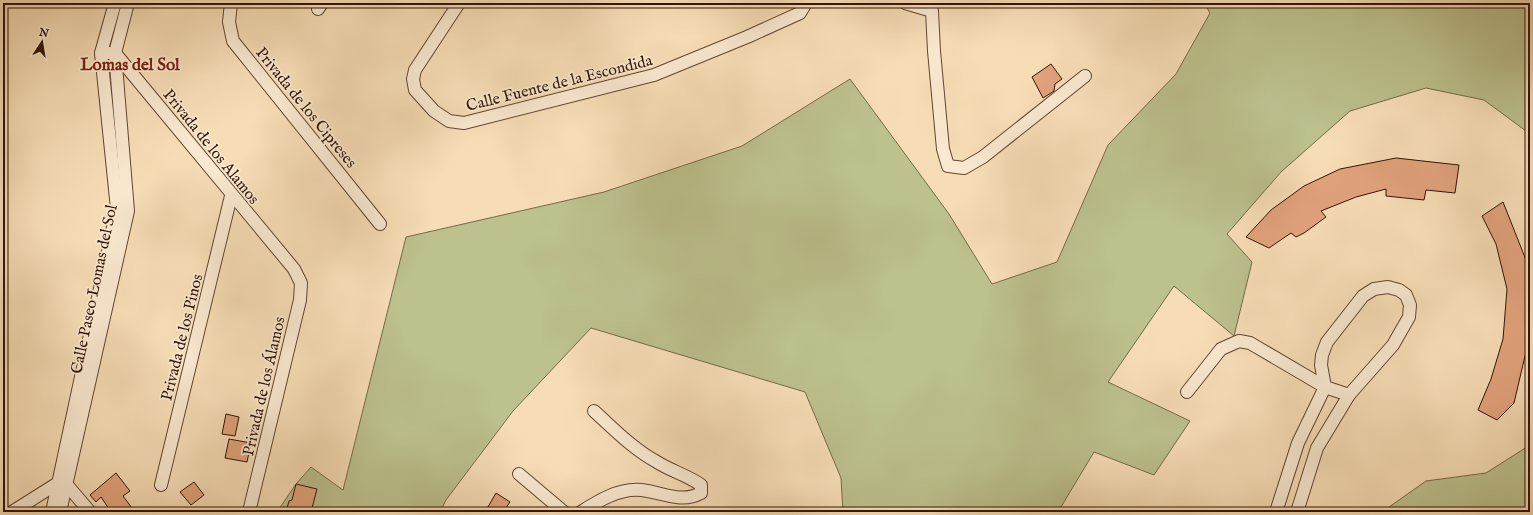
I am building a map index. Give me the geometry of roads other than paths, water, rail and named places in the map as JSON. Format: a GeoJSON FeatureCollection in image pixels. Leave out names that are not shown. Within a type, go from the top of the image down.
{"type":"FeatureCollection","features":[{"type":"Feature","properties":{"kind":"street","name":"Calle Paseo Lomas del Sol"},"geometry":{"type":"LineString","coordinates":[[62,484],[117,209],[101,53],[115,3]]}},
{"type":"Feature","properties":{"kind":"street","name":"Calle Paseo Lomas del Sol"},"geometry":{"type":"LineString","coordinates":[[62,484],[128,211],[115,53],[128,3]]}},
{"type":"Feature","properties":{"kind":"street","name":"Privada de los Cipreses"},"geometry":{"type":"LineString","coordinates":[[231,3],[229,22],[233,41],[380,224]]}},
{"type":"Feature","properties":{"kind":"street","name":"Calle Fuente de la Escondida"},"geometry":{"type":"LineString","coordinates":[[460,3],[415,70],[413,79],[415,90],[434,111],[449,121],[464,123],[654,75],[747,37],[800,13],[806,3]]}},
{"type":"Feature","properties":{"kind":"street"},"geometry":{"type":"LineString","coordinates":[[905,3],[932,11],[943,149],[948,166],[964,168],[983,157],[1085,76]]}},
{"type":"Feature","properties":{"kind":"street"},"geometry":{"type":"LineString","coordinates":[[101,53],[115,53]]}},
{"type":"Feature","properties":{"kind":"street","name":"Privada de los Alamos"},"geometry":{"type":"LineString","coordinates":[[115,53],[231,196],[294,269]]}},
{"type":"Feature","properties":{"kind":"street","name":"Privada de los Pinos"},"geometry":{"type":"LineString","coordinates":[[161,485],[231,196]]}},
{"type":"Feature","properties":{"kind":"street","name":"Privada de los Álamos"},"geometry":{"type":"LineString","coordinates":[[249,512],[300,300],[301,283],[294,269]]}},
{"type":"Feature","properties":{"kind":"street"},"geometry":{"type":"LineString","coordinates":[[1276,512],[1298,443],[1325,387],[1320,365],[1327,342],[1362,296],[1374,289],[1388,287],[1399,290],[1406,296],[1410,305],[1409,317],[1402,332],[1393,345],[1349,395],[1317,448],[1297,512]]}},
{"type":"Feature","properties":{"kind":"street"},"geometry":{"type":"LineString","coordinates":[[1186,392],[1221,349],[1239,341],[1250,343],[1325,387],[1349,395]]}},
{"type":"Feature","properties":{"kind":"street"},"geometry":{"type":"LineString","coordinates":[[581,512],[595,503],[616,493],[640,490],[691,499],[701,493],[701,485],[688,476],[657,463],[631,445],[594,411]]}},
{"type":"Feature","properties":{"kind":"street"},"geometry":{"type":"LineString","coordinates":[[519,474],[564,512]]}},
{"type":"Feature","properties":{"kind":"street"},"geometry":{"type":"LineString","coordinates":[[12,512],[62,484]]}},
{"type":"Feature","properties":{"kind":"street"},"geometry":{"type":"LineString","coordinates":[[52,512],[62,484]]}},
{"type":"Feature","properties":{"kind":"street"},"geometry":{"type":"LineString","coordinates":[[60,512],[62,484]]}},
{"type":"Feature","properties":{"kind":"street"},"geometry":{"type":"LineString","coordinates":[[62,484],[90,512]]}},
{"type":"Feature","properties":{"kind":"district","name":"Lomas del Sol"},"geometry":{"type":"Point","coordinates":[130,64]}}]}
